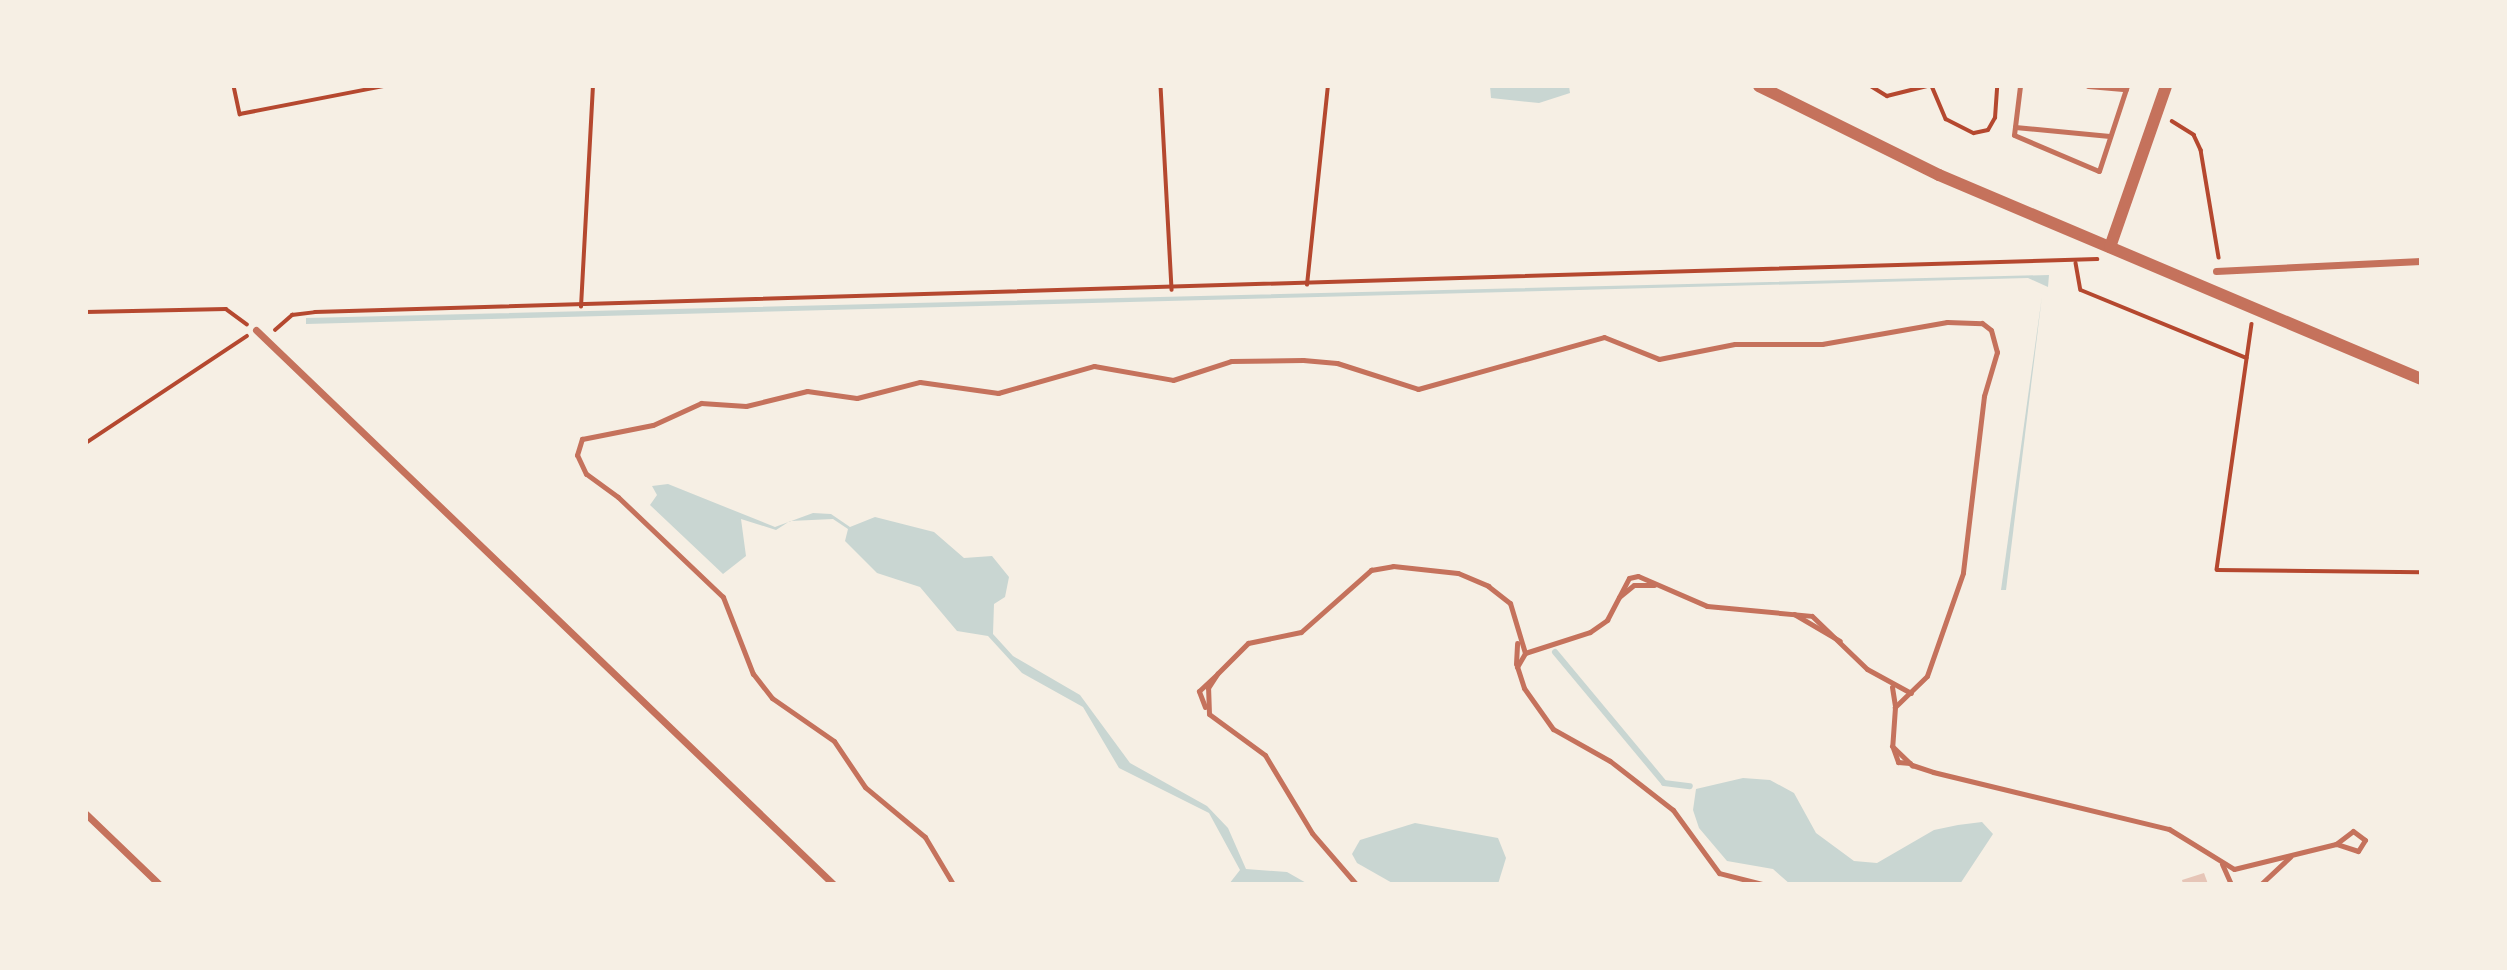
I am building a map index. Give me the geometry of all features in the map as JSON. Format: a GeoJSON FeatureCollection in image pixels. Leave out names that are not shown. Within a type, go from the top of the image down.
{"type":"FeatureCollection","features":[{"type":"Feature","properties":{"kind":"street"},"geometry":{"type":"LineString","coordinates":[[1759,86],[1939,175],[2421,379]]}},
{"type":"Feature","properties":{"kind":"street"},"geometry":{"type":"LineString","coordinates":[[2110,247],[2166,86]]}},
{"type":"Feature","properties":{"kind":"street"},"geometry":{"type":"LineString","coordinates":[[2218,271],[2421,261]]}},
{"type":"Feature","properties":{"kind":"street"},"geometry":{"type":"LineString","coordinates":[[256,330],[833,884]]}},
{"type":"Feature","properties":{"kind":"street"},"geometry":{"type":"LineString","coordinates":[[86,814],[159,884]]}},
{"type":"Feature","properties":{"kind":"lane"},"geometry":{"type":"LineString","coordinates":[[2020,86],[2014,135],[2099,171],[2126,87],[2088,86]]}},
{"type":"Feature","properties":{"kind":"lane"},"geometry":{"type":"LineString","coordinates":[[2015,127],[2110,136]]}},
{"type":"Feature","properties":{"kind":"lane"},"geometry":{"type":"LineString","coordinates":[[953,884],[925,837],[865,787],[834,741],[772,698],[754,674],[723,597],[618,497],[586,474],[577,455],[582,439],[653,425],[701,403],[746,405],[807,391],[857,398],[920,382],[998,393],[1094,366],[1173,380],[1231,361],[1303,360],[1337,363],[1418,388],[1604,337],[1646,355],[1675,358],[1735,344],[1865,340],[1971,321],[1991,330],[1997,352],[1984,396],[1972,520],[1946,628],[1927,676],[1895,707]]}},
{"type":"Feature","properties":{"kind":"lane"},"geometry":{"type":"LineString","coordinates":[[1356,884],[1312,833],[1265,755],[1217,724],[1207,709],[1208,688],[1217,674],[1248,643],[1301,632],[1371,570],[1393,566],[1458,573],[1488,586],[1510,603],[1517,643],[1517,667],[1535,710],[1553,729],[1610,761],[1674,810],[1719,873],[1762,884]]}},
{"type":"Feature","properties":{"kind":"lane"},"geometry":{"type":"LineString","coordinates":[[1517,667],[1525,653],[1590,632],[1606,620],[1629,578],[1644,577],[1657,586],[1707,606],[1791,612],[1821,620],[1892,687],[1910,693]]}},
{"type":"Feature","properties":{"kind":"lane"},"geometry":{"type":"LineString","coordinates":[[1517,643],[1525,653]]}},
{"type":"Feature","properties":{"kind":"lane"},"geometry":{"type":"LineString","coordinates":[[1892,687],[1895,707],[1892,746],[1910,763],[2169,829],[2221,864],[2234,869],[2336,844],[2353,831],[2365,840],[2358,851],[2336,844]]}},
{"type":"Feature","properties":{"kind":"lane"},"geometry":{"type":"LineString","coordinates":[[2261,884],[2292,855]]}},
{"type":"Feature","properties":{"kind":"lane"},"geometry":{"type":"LineString","coordinates":[[2221,864],[2232,884]]}},
{"type":"Feature","properties":{"kind":"lane"},"geometry":{"type":"LineString","coordinates":[[2232,884],[2234,869]]}},
{"type":"Feature","properties":{"kind":"path"},"geometry":{"type":"LineString","coordinates":[[234,86],[240,114],[384,86]]}},
{"type":"Feature","properties":{"kind":"path"},"geometry":{"type":"LineString","coordinates":[[581,308],[593,86]]}},
{"type":"Feature","properties":{"kind":"path"},"geometry":{"type":"LineString","coordinates":[[1161,86],[1172,290]]}},
{"type":"Feature","properties":{"kind":"path"},"geometry":{"type":"LineString","coordinates":[[1307,285],[1328,86]]}},
{"type":"Feature","properties":{"kind":"path"},"geometry":{"type":"LineString","coordinates":[[1871,86],[1895,96],[1929,86],[1946,119],[1974,133],[1988,130],[1995,118],[1997,86]]}},
{"type":"Feature","properties":{"kind":"path"},"geometry":{"type":"LineString","coordinates":[[2172,121],[2194,135],[2201,149],[2218,271]]}},
{"type":"Feature","properties":{"kind":"path"},"geometry":{"type":"LineString","coordinates":[[265,339],[292,315],[315,312],[581,308],[2076,263],[2127,254]]}},
{"type":"Feature","properties":{"kind":"path"},"geometry":{"type":"LineString","coordinates":[[2076,263],[2081,290],[2247,358]]}},
{"type":"Feature","properties":{"kind":"path"},"geometry":{"type":"LineString","coordinates":[[2254,308],[2217,570],[2421,572]]}},
{"type":"Feature","properties":{"kind":"path"},"geometry":{"type":"LineString","coordinates":[[86,312],[226,309],[256,330],[86,443]]}},
{"type":"Feature","properties":{"kind":"shaded area"},"geometry":{"type":"Polygon","coordinates":[[[1490,86],[1569,86],[1570,93],[1539,103],[1491,98],[1490,86]]]}},
{"type":"Feature","properties":{"kind":"shaded area"},"geometry":{"type":"Polygon","coordinates":[[[2049,275],[2048,287],[2028,278],[306,324],[306,318],[2049,275]]]}},
{"type":"Feature","properties":{"kind":"shaded area"},"geometry":{"type":"Polygon","coordinates":[[[2042,296],[2006,590],[2001,590],[2042,296]]]}},
{"type":"Feature","properties":{"kind":"shaded area"},"geometry":{"type":"Polygon","coordinates":[[[668,484],[775,527],[788,522],[776,530],[741,519],[746,556],[723,574],[650,505],[657,495],[652,486],[668,484]]]}},
{"type":"Feature","properties":{"kind":"shaded area"},"geometry":{"type":"Polygon","coordinates":[[[813,513],[831,514],[850,527],[875,517],[934,532],[964,558],[992,556],[1009,577],[1005,597],[994,604],[993,634],[1013,656],[1080,695],[1130,763],[1207,806],[1228,828],[1246,869],[1287,872],[1308,884],[1229,884],[1240,870],[1209,813],[1119,768],[1083,707],[1022,673],[988,636],[957,631],[920,587],[877,573],[845,541],[848,529],[833,519],[791,521],[813,513]]]}},
{"type":"Feature","properties":{"kind":"shaded area"},"geometry":{"type":"Polygon","coordinates":[[[1743,778],[1770,780],[1794,793],[1816,833],[1854,861],[1877,863],[1934,830],[1958,825],[1982,822],[1993,834],[1960,884],[1790,884],[1773,869],[1727,861],[1699,828],[1693,810],[1696,789],[1743,778]]]}},
{"type":"Feature","properties":{"kind":"shaded area"},"geometry":{"type":"Polygon","coordinates":[[[1415,823],[1498,838],[1506,858],[1498,884],[1394,884],[1357,863],[1352,854],[1360,840],[1415,823]]]}},
{"type":"Feature","properties":{"kind":"building"},"geometry":{"type":"Polygon","coordinates":[[[2204,873],[2208,884],[2183,884],[2182,880],[2204,873]]]}},
{"type":"Feature","properties":{"kind":"waterway"},"geometry":{"type":"LineString","coordinates":[[1555,652],[1664,783],[1690,786]]}}]}
